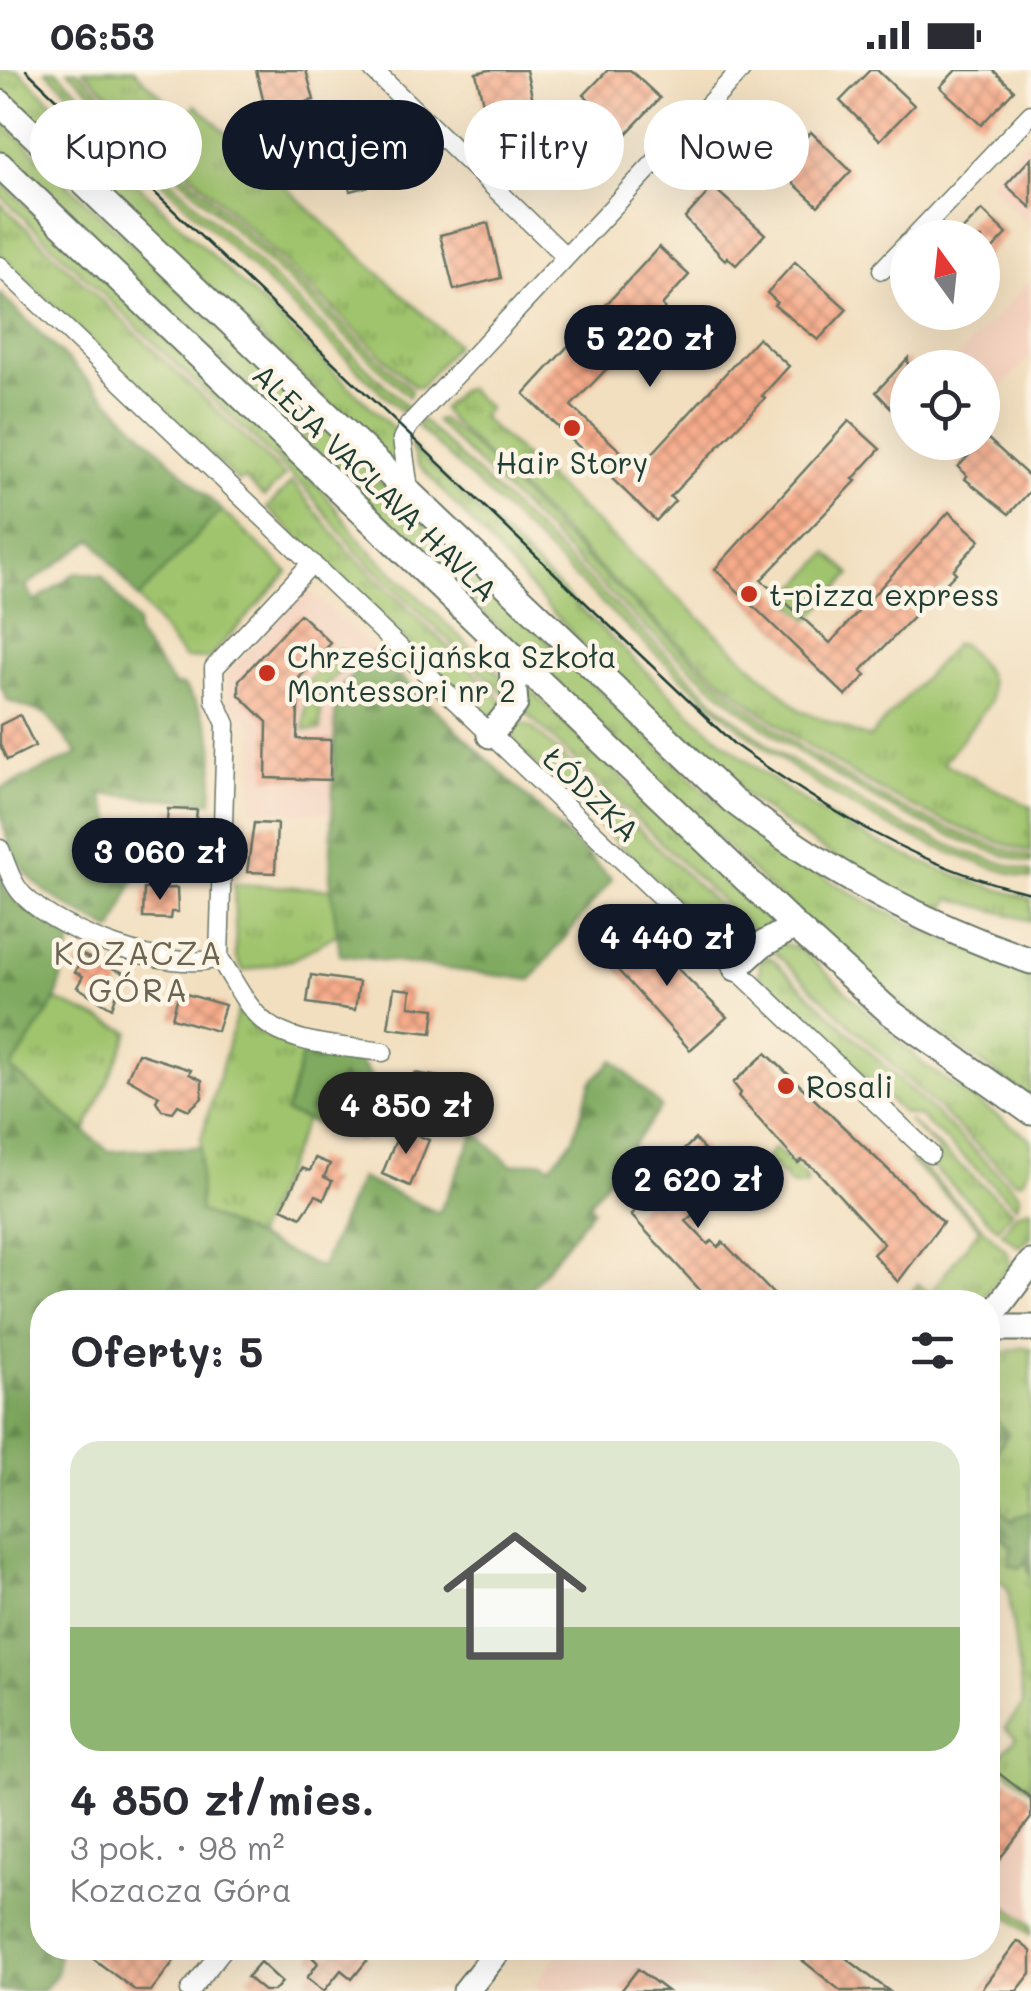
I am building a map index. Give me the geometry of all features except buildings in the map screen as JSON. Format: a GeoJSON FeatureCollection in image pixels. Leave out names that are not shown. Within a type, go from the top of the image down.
{"type":"FeatureCollection","features":[{"type":"Feature","properties":{"kind":"main road","name":"ALEJA VACLAVA HAVLA"},"geometry":{"type":"LineString","coordinates":[[0,104],[681,756],[776,833],[876,896],[1031,961]]}},
{"type":"Feature","properties":{"kind":"main road","name":"ALEJA VACLAVA HAVLA"},"geometry":{"type":"LineString","coordinates":[[0,165],[795,926],[890,1012],[1031,1112]]}},
{"type":"Feature","properties":{"kind":"main road"},"geometry":{"type":"LineString","coordinates":[[490,735],[515,704],[511,656]]}},
{"type":"Feature","properties":{"kind":"main road"},"geometry":{"type":"LineString","coordinates":[[736,968],[760,946],[795,926]]}},
{"type":"Feature","properties":{"kind":"main road"},"geometry":{"type":"LineString","coordinates":[[1000,1306],[1031,1263]]}},
{"type":"Feature","properties":{"kind":"main road"},"geometry":{"type":"LineString","coordinates":[[1011,1290],[1031,1324]]}},
{"type":"Feature","properties":{"kind":"main road"},"geometry":{"type":"LineString","coordinates":[[1000,1324],[1031,1324]]}},
{"type":"Feature","properties":{"kind":"main road"},"geometry":{"type":"LineString","coordinates":[[466,1991],[491,1960]]}},
{"type":"Feature","properties":{"kind":"street"},"geometry":{"type":"LineString","coordinates":[[372,70],[565,256]]}},
{"type":"Feature","properties":{"kind":"street"},"geometry":{"type":"LineString","coordinates":[[410,497],[405,433],[740,70]]}},
{"type":"Feature","properties":{"kind":"street"},"geometry":{"type":"LineString","coordinates":[[930,220],[1031,114]]}},
{"type":"Feature","properties":{"kind":"street"},"geometry":{"type":"LineString","coordinates":[[882,270],[890,262]]}},
{"type":"Feature","properties":{"kind":"street","name":"ŁÓDZKA"},"geometry":{"type":"LineString","coordinates":[[0,266],[930,1154]]}},
{"type":"Feature","properties":{"kind":"street"},"geometry":{"type":"LineString","coordinates":[[312,563],[214,668],[215,700],[226,724],[219,958],[260,1019],[306,1039],[383,1052]]}},
{"type":"Feature","properties":{"kind":"street"},"geometry":{"type":"LineString","coordinates":[[0,849],[25,897],[106,943],[154,958],[196,964],[219,958]]}},
{"type":"Feature","properties":{"kind":"street"},"geometry":{"type":"LineString","coordinates":[[190,1991],[215,1960]]}},
{"type":"Feature","properties":{"kind":"shaded area"},"geometry":{"type":"Polygon","coordinates":[[[1031,136],[1031,226],[987,183],[1031,136]]]}},
{"type":"Feature","properties":{"kind":"shaded area"},"geometry":{"type":"Polygon","coordinates":[[[1031,279],[1031,355],[1000,389],[1000,350],[964,350],[983,330],[1000,330],[1000,312],[1031,279]]]}},
{"type":"Feature","properties":{"kind":"shaded area"},"geometry":{"type":"Polygon","coordinates":[[[307,589],[375,651],[336,693],[332,813],[252,810],[255,728],[227,701],[226,675],[307,589]]]}},
{"type":"Feature","properties":{"kind":"shaded area"},"geometry":{"type":"Polygon","coordinates":[[[1000,1774],[1031,1798],[1031,1925],[1000,1901],[1000,1774]]]}},
{"type":"Feature","properties":{"kind":"shaded area"},"geometry":{"type":"Polygon","coordinates":[[[553,1960],[672,1960],[712,1991],[541,1991],[535,1983],[553,1960]]]}},
{"type":"Feature","properties":{"kind":"shaded area"},"geometry":{"type":"Polygon","coordinates":[[[717,1960],[770,1960],[759,1974],[745,1982],[717,1960]]]}},
{"type":"Feature","properties":{"kind":"green space"},"geometry":{"type":"Polygon","coordinates":[[[0,70],[18,70],[49,100],[30,100],[30,117],[0,88],[0,70]]]}},
{"type":"Feature","properties":{"kind":"green space"},"geometry":{"type":"Polygon","coordinates":[[[46,70],[56,70],[87,100],[77,100],[46,70]]]}},
{"type":"Feature","properties":{"kind":"green space"},"geometry":{"type":"Polygon","coordinates":[[[68,70],[77,70],[108,100],[99,100],[68,70]]]}},
{"type":"Feature","properties":{"kind":"green space"},"geometry":{"type":"Polygon","coordinates":[[[83,70],[134,70],[165,100],[114,100],[83,70]]]}},
{"type":"Feature","properties":{"kind":"green space"},"geometry":{"type":"Polygon","coordinates":[[[202,111],[222,129],[222,190],[288,190],[456,344],[421,387],[415,387],[202,184],[202,111]]]}},
{"type":"Feature","properties":{"kind":"green space"},"geometry":{"type":"Polygon","coordinates":[[[0,119],[30,148],[30,178],[0,149],[0,119]]]}},
{"type":"Feature","properties":{"kind":"green space"},"geometry":{"type":"Polygon","coordinates":[[[0,181],[319,486],[362,543],[499,674],[509,698],[355,550],[305,488],[0,195],[0,181]]]}},
{"type":"Feature","properties":{"kind":"green space"},"geometry":{"type":"Polygon","coordinates":[[[43,190],[74,190],[715,801],[789,855],[866,901],[946,940],[1031,973],[1031,1098],[885,994],[43,190]]]}},
{"type":"Feature","properties":{"kind":"green space"},"geometry":{"type":"Polygon","coordinates":[[[107,190],[144,190],[398,433],[400,471],[107,190]]]}},
{"type":"Feature","properties":{"kind":"green space"},"geometry":{"type":"Polygon","coordinates":[[[171,190],[181,190],[411,410],[403,413],[171,190]]]}},
{"type":"Feature","properties":{"kind":"green space"},"geometry":{"type":"Polygon","coordinates":[[[193,190],[202,190],[411,390],[409,397],[193,190]]]}},
{"type":"Feature","properties":{"kind":"green space"},"geometry":{"type":"Polygon","coordinates":[[[0,203],[285,476],[264,497],[244,478],[239,482],[0,255],[0,203]]]}},
{"type":"Feature","properties":{"kind":"green space"},"geometry":{"type":"Polygon","coordinates":[[[0,294],[221,510],[138,598],[93,539],[26,586],[35,602],[76,572],[102,576],[137,623],[136,634],[174,685],[184,686],[196,702],[212,740],[212,802],[101,794],[136,875],[113,931],[68,906],[32,879],[8,842],[2,818],[0,789],[78,754],[46,714],[8,701],[0,685],[0,294]]]}},
{"type":"Feature","properties":{"kind":"green space"},"geometry":{"type":"Polygon","coordinates":[[[468,389],[488,408],[481,417],[800,710],[869,738],[955,644],[962,644],[985,671],[991,694],[989,704],[943,763],[1031,807],[1031,852],[942,820],[860,779],[785,729],[714,673],[646,613],[448,418],[442,409],[461,390],[468,389]]]}},
{"type":"Feature","properties":{"kind":"green space"},"geometry":{"type":"Polygon","coordinates":[[[440,419],[487,459],[668,637],[774,728],[830,767],[891,802],[957,832],[1031,857],[1031,863],[941,832],[858,790],[780,739],[637,619],[435,421],[440,419]]]}},
{"type":"Feature","properties":{"kind":"green space"},"geometry":{"type":"Polygon","coordinates":[[[422,420],[722,708],[783,756],[892,821],[965,852],[1031,872],[1031,879],[964,858],[904,833],[849,804],[749,735],[653,651],[417,426],[422,420]]]}},
{"type":"Feature","properties":{"kind":"green space"},"geometry":{"type":"Polygon","coordinates":[[[410,445],[675,699],[745,759],[823,813],[880,844],[969,880],[1031,899],[1031,921],[950,898],[947,908],[901,892],[794,830],[734,786],[622,685],[569,630],[418,464],[410,445]]]}},
{"type":"Feature","properties":{"kind":"green space"},"geometry":{"type":"Polygon","coordinates":[[[292,482],[349,552],[497,694],[504,709],[493,715],[476,708],[267,508],[292,482]]]}},
{"type":"Feature","properties":{"kind":"green space"},"geometry":{"type":"Polygon","coordinates":[[[221,510],[288,572],[208,659],[184,658],[138,598],[221,510]]]}},
{"type":"Feature","properties":{"kind":"green space"},"geometry":{"type":"Polygon","coordinates":[[[828,553],[851,574],[809,620],[786,599],[828,553]]]}},
{"type":"Feature","properties":{"kind":"green space"},"geometry":{"type":"Polygon","coordinates":[[[339,649],[352,659],[321,690],[320,730],[304,730],[306,683],[339,649]]]}},
{"type":"Feature","properties":{"kind":"green space"},"geometry":{"type":"Polygon","coordinates":[[[375,651],[612,879],[531,980],[340,955],[330,878],[336,693],[375,651]]]}},
{"type":"Feature","properties":{"kind":"green space"},"geometry":{"type":"Polygon","coordinates":[[[521,681],[776,925],[759,937],[522,709],[521,681]]]}},
{"type":"Feature","properties":{"kind":"green space"},"geometry":{"type":"Polygon","coordinates":[[[516,721],[532,727],[744,930],[746,946],[725,946],[520,750],[513,737],[516,721]]]}},
{"type":"Feature","properties":{"kind":"green space"},"geometry":{"type":"Polygon","coordinates":[[[0,876],[9,896],[72,939],[56,1000],[11,1069],[108,1151],[201,1147],[199,1211],[321,1268],[360,1178],[439,1213],[475,1132],[511,1165],[543,1161],[550,1166],[573,1139],[592,1081],[614,1060],[661,1107],[589,1204],[593,1209],[529,1290],[30,1290],[30,1960],[58,1960],[57,1974],[42,1991],[0,1991],[0,876]]]}},
{"type":"Feature","properties":{"kind":"green space"},"geometry":{"type":"Polygon","coordinates":[[[234,884],[332,889],[337,934],[292,960],[243,971],[236,957],[234,884]]]}},
{"type":"Feature","properties":{"kind":"green space"},"geometry":{"type":"Polygon","coordinates":[[[784,944],[802,950],[923,1064],[1031,1139],[1024,1178],[1020,1182],[1012,1179],[770,948],[784,944]]]}},
{"type":"Feature","properties":{"kind":"green space"},"geometry":{"type":"Polygon","coordinates":[[[769,956],[1017,1191],[1020,1197],[1016,1206],[919,1116],[903,1113],[759,977],[760,961],[769,956]]]}},
{"type":"Feature","properties":{"kind":"green space"},"geometry":{"type":"Polygon","coordinates":[[[56,1000],[130,1032],[85,1131],[11,1069],[56,1000]]]}},
{"type":"Feature","properties":{"kind":"green space"},"geometry":{"type":"Polygon","coordinates":[[[238,1010],[257,1031],[304,1049],[286,1112],[306,1120],[255,1238],[199,1211],[201,1139],[238,1010]]]}},
{"type":"Feature","properties":{"kind":"green space"},"geometry":{"type":"Polygon","coordinates":[[[304,1049],[359,1061],[374,1081],[360,1139],[286,1113],[304,1049]]]}},
{"type":"Feature","properties":{"kind":"green space"},"geometry":{"type":"Polygon","coordinates":[[[908,1120],[1012,1211],[998,1229],[928,1163],[939,1151],[908,1120]]]}},
{"type":"Feature","properties":{"kind":"green space"},"geometry":{"type":"Polygon","coordinates":[[[775,1148],[806,1177],[807,1185],[792,1186],[765,1159],[775,1148]]]}},
{"type":"Feature","properties":{"kind":"green space"},"geometry":{"type":"Polygon","coordinates":[[[915,1160],[1008,1253],[1010,1265],[990,1290],[932,1290],[980,1228],[910,1161],[915,1160]]]}},
{"type":"Feature","properties":{"kind":"green space"},"geometry":{"type":"Polygon","coordinates":[[[1031,1208],[1031,1238],[1019,1247],[1002,1233],[1017,1213],[1031,1208]]]}},
{"type":"Feature","properties":{"kind":"green space"},"geometry":{"type":"Polygon","coordinates":[[[1031,1348],[1031,1512],[1014,1518],[1014,1524],[1000,1510],[1000,1354],[1031,1348]]]}},
{"type":"Feature","properties":{"kind":"green space"},"geometry":{"type":"Polygon","coordinates":[[[1000,1424],[1008,1434],[1000,1446],[1000,1424]]]}},
{"type":"Feature","properties":{"kind":"green space"},"geometry":{"type":"Polygon","coordinates":[[[1000,1509],[1014,1523],[1014,1518],[1031,1512],[1031,1578],[1026,1562],[1019,1568],[1008,1564],[1012,1546],[1000,1537],[1000,1509]]]}},
{"type":"Feature","properties":{"kind":"green space"},"geometry":{"type":"Polygon","coordinates":[[[1000,1537],[1027,1560],[1031,1578],[1031,1790],[1000,1766],[1000,1755],[1016,1738],[1005,1728],[1023,1705],[1008,1588],[1000,1582],[1000,1537]]]}},
{"type":"Feature","properties":{"kind":"green space"},"geometry":{"type":"Polygon","coordinates":[[[1000,1901],[1031,1925],[1031,1935],[1000,1910],[1000,1901]]]}},
{"type":"Feature","properties":{"kind":"tram line"},"geometry":{"type":"LineString","coordinates":[[26,70],[735,745],[876,834],[951,869],[1031,893]]}},
{"type":"Feature","properties":{"kind":"place","name":"Hair Story"},"geometry":{"type":"Point","coordinates":[572,428]}},
{"type":"Feature","properties":{"kind":"place","name":"t-pizza express"},"geometry":{"type":"Point","coordinates":[749,594]}},
{"type":"Feature","properties":{"kind":"place","name":"Chrześcijańska Szkoła Montessori nr 2"},"geometry":{"type":"Point","coordinates":[267,673]}},
{"type":"Feature","properties":{"kind":"place","name":"Rosali"},"geometry":{"type":"Point","coordinates":[786,1086]}},
{"type":"Feature","properties":{"kind":"district","name":"KOZACZA GÓRA"},"geometry":{"type":"Point","coordinates":[139,970]}}]}
